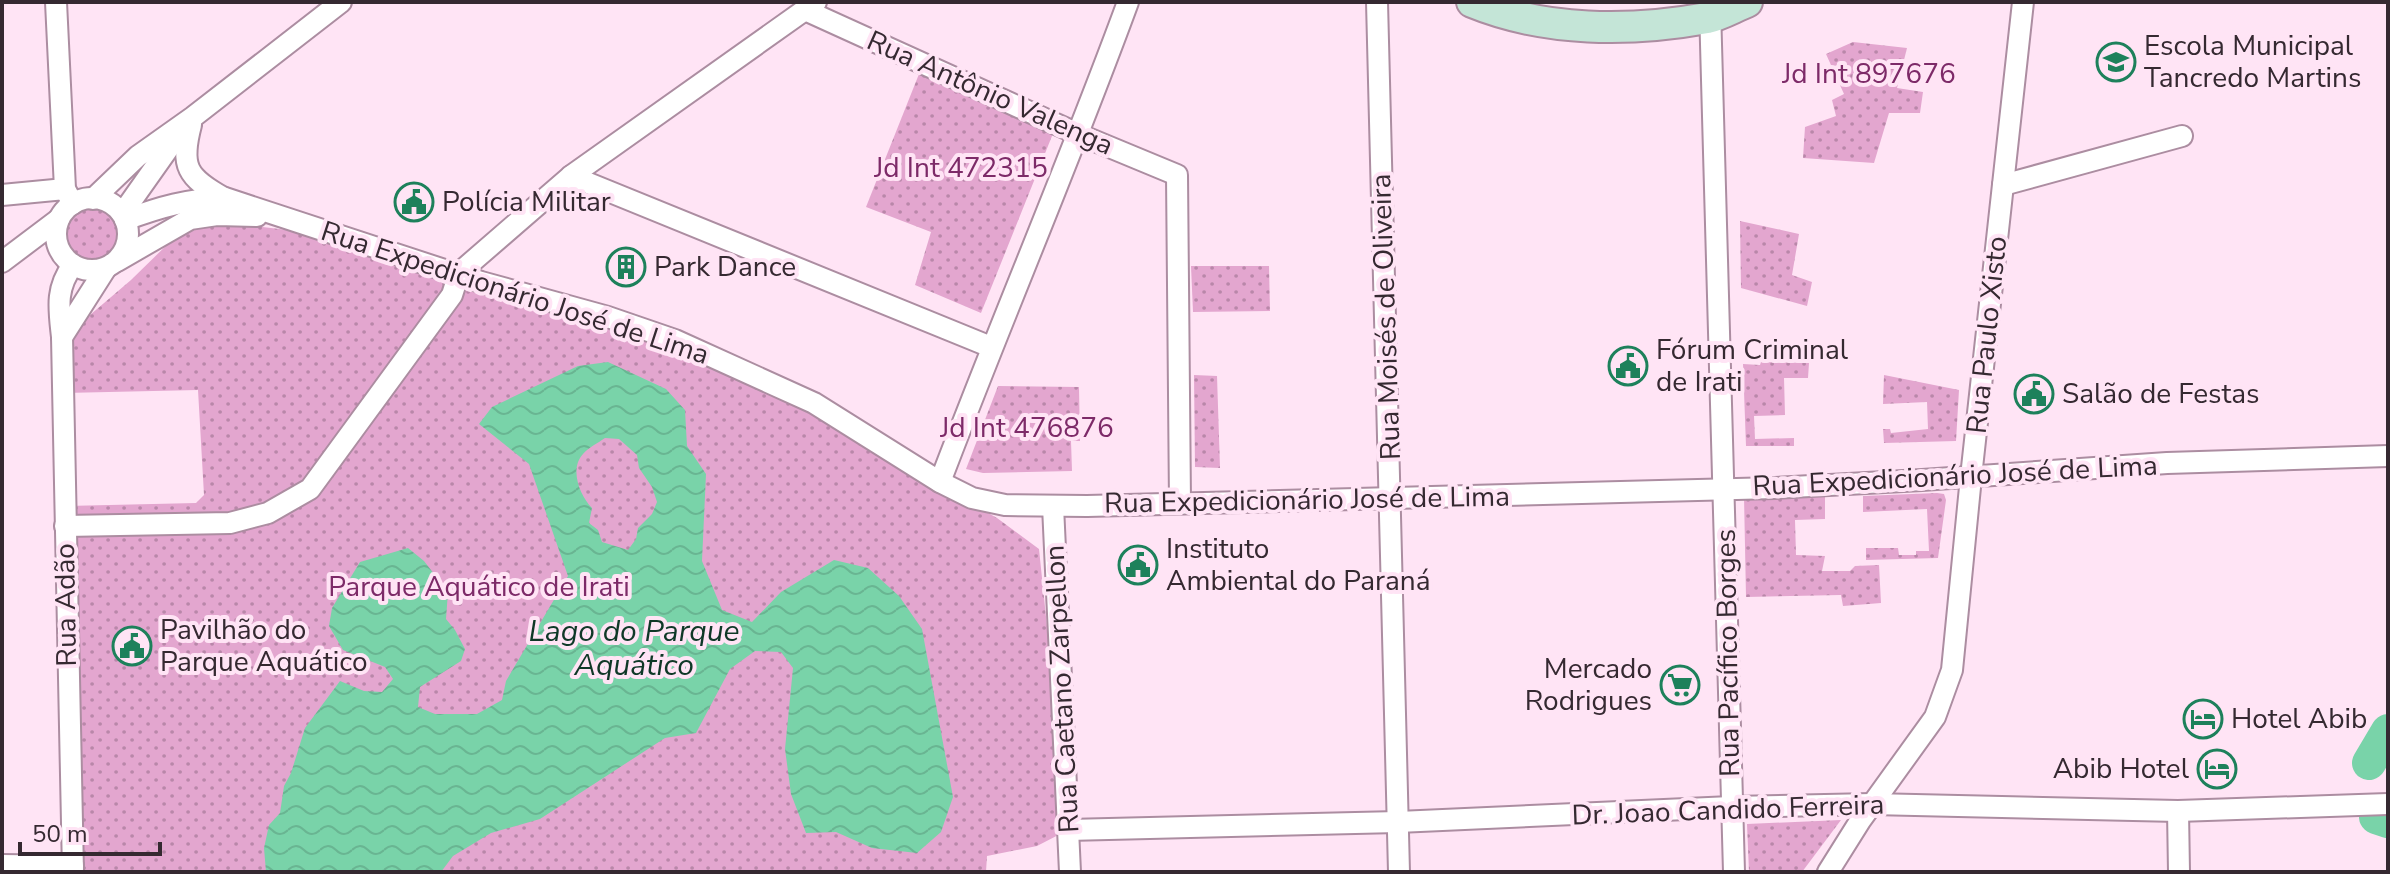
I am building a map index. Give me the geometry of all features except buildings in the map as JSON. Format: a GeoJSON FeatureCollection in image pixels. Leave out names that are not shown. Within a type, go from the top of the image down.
{"type":"FeatureCollection","features":[{"type":"Feature","properties":{"kind":"street"},"geometry":{"type":"LineString","coordinates":[[56,2],[66,204],[57,239],[59,249],[69,261]]}},
{"type":"Feature","properties":{"kind":"street"},"geometry":{"type":"LineString","coordinates":[[93,199],[138,156],[341,2]]}},
{"type":"Feature","properties":{"kind":"street"},"geometry":{"type":"LineString","coordinates":[[940,482],[1128,2]]}},
{"type":"Feature","properties":{"kind":"street","name":"Rua Moisés de Oliveira"},"geometry":{"type":"LineString","coordinates":[[1377,2],[1399,872]]}},
{"type":"Feature","properties":{"kind":"street"},"geometry":{"type":"LineString","coordinates":[[1472,2],[1495,11],[1567,26],[1621,28],[1747,2]]}},
{"type":"Feature","properties":{"kind":"street","name":"Rua Paulo Xisto"},"geometry":{"type":"LineString","coordinates":[[1828,872],[1872,804],[1935,717],[1952,670],[2023,2]]}},
{"type":"Feature","properties":{"kind":"street"},"geometry":{"type":"LineString","coordinates":[[65,526],[230,523],[268,513],[310,489],[452,295],[459,273],[571,176],[811,6]]}},
{"type":"Feature","properties":{"kind":"street","name":"Rua Antônio Valenga"},"geometry":{"type":"LineString","coordinates":[[811,6],[1078,134],[1177,175],[1180,502]]}},
{"type":"Feature","properties":{"kind":"street","name":"Rua Pacífico Borges"},"geometry":{"type":"LineString","coordinates":[[1710,10],[1734,872]]}},
{"type":"Feature","properties":{"kind":"street"},"geometry":{"type":"LineString","coordinates":[[193,117],[185,147],[188,168],[200,185],[225,198]]}},
{"type":"Feature","properties":{"kind":"street"},"geometry":{"type":"LineString","coordinates":[[124,217],[165,150],[193,117]]}},
{"type":"Feature","properties":{"kind":"street"},"geometry":{"type":"LineString","coordinates":[[2003,185],[2182,136]]}},
{"type":"Feature","properties":{"kind":"street"},"geometry":{"type":"LineString","coordinates":[[571,176],[991,347]]}},
{"type":"Feature","properties":{"kind":"street"},"geometry":{"type":"LineString","coordinates":[[2,195],[66,204],[93,199],[113,205],[124,217],[128,238],[126,247],[110,265],[62,337]]}},
{"type":"Feature","properties":{"kind":"street","name":"Rua Expedicionário José de Lima"},"geometry":{"type":"LineString","coordinates":[[124,217],[195,199],[225,198],[495,286],[608,317],[675,340],[814,403],[940,482],[972,498],[1005,505],[1391,499],[1775,488],[2167,463],[2388,456]]}},
{"type":"Feature","properties":{"kind":"street"},"geometry":{"type":"LineString","coordinates":[[2,262],[66,204]]}},
{"type":"Feature","properties":{"kind":"street","name":"Rua Expedicionário José de Lima"},"geometry":{"type":"LineString","coordinates":[[110,265],[190,219],[217,215],[285,218]]}},
{"type":"Feature","properties":{"kind":"street"},"geometry":{"type":"LineString","coordinates":[[2,262],[41,252],[84,269],[95,270],[110,265]]}},
{"type":"Feature","properties":{"kind":"street","name":"Rua Adão"},"geometry":{"type":"LineString","coordinates":[[69,261],[58,304],[62,337],[73,869]]}},
{"type":"Feature","properties":{"kind":"street","name":"Rua Caetano Zarpellon"},"geometry":{"type":"LineString","coordinates":[[1053,506],[1070,872]]}},
{"type":"Feature","properties":{"kind":"street","name":"Dr. Joao Candido Ferreira"},"geometry":{"type":"LineString","coordinates":[[1068,830],[1398,822],[1872,804],[2178,811],[2388,804]]}},
{"type":"Feature","properties":{"kind":"street"},"geometry":{"type":"LineString","coordinates":[[2178,811],[2179,872]]}},
{"type":"Feature","properties":{"kind":"street"},"geometry":{"type":"LineString","coordinates":[[2,865],[73,869]]}},
{"type":"Feature","properties":{"kind":"green space","name":"Jd Int 897676"},"geometry":{"type":"Polygon","coordinates":[[[1853,42],[1907,48],[1897,88],[1923,92],[1920,113],[1889,113],[1874,163],[1803,158],[1805,127],[1836,116],[1832,100],[1844,94],[1826,54],[1853,42]]]}},
{"type":"Feature","properties":{"kind":"green space","name":"Jd Int 472315"},"geometry":{"type":"Polygon","coordinates":[[[919,74],[1054,131],[981,313],[915,285],[931,232],[866,207],[919,74]]]}},
{"type":"Feature","properties":{"kind":"green space"},"geometry":{"type":"Polygon","coordinates":[[[92,208],[113,216],[121,237],[113,258],[92,266],[71,258],[63,237],[71,216],[92,208]]]}},
{"type":"Feature","properties":{"kind":"green space"},"geometry":{"type":"Polygon","coordinates":[[[1740,221],[1799,234],[1792,275],[1812,282],[1807,306],[1741,288],[1740,221]]]}},
{"type":"Feature","properties":{"kind":"green space","name":"Parque Aquático de Irati"},"geometry":{"type":"Polygon","coordinates":[[[229,223],[288,230],[496,299],[593,319],[671,347],[804,409],[997,518],[1039,549],[1068,830],[1037,846],[987,856],[986,872],[74,872],[66,506],[196,503],[204,495],[198,390],[64,393],[63,338],[131,280],[175,237],[194,226],[229,223]]]}},
{"type":"Feature","properties":{"kind":"green space"},"geometry":{"type":"Polygon","coordinates":[[[1191,266],[1269,266],[1270,311],[1193,312],[1191,266]]]}},
{"type":"Feature","properties":{"kind":"green space"},"geometry":{"type":"Polygon","coordinates":[[[1761,362],[1809,363],[1808,378],[1784,378],[1785,415],[1754,416],[1755,439],[1794,438],[1794,446],[1746,446],[1743,364],[1760,365],[1761,362]]]}},
{"type":"Feature","properties":{"kind":"green space"},"geometry":{"type":"Polygon","coordinates":[[[1194,375],[1217,376],[1220,468],[1195,467],[1194,375]]]}},
{"type":"Feature","properties":{"kind":"green space"},"geometry":{"type":"Polygon","coordinates":[[[1884,375],[1959,390],[1956,441],[1884,443],[1883,429],[1890,429],[1891,433],[1928,429],[1927,402],[1883,404],[1884,375]]]}},
{"type":"Feature","properties":{"kind":"green space","name":"Jd Int 476876"},"geometry":{"type":"Polygon","coordinates":[[[998,386],[1079,387],[1080,441],[1071,441],[1072,471],[983,473],[966,469],[998,386]]]}},
{"type":"Feature","properties":{"kind":"green space"},"geometry":{"type":"Polygon","coordinates":[[[1944,494],[1946,500],[1938,558],[1866,560],[1866,548],[1898,548],[1899,555],[1929,551],[1927,509],[1863,512],[1863,496],[1944,494]]]}},
{"type":"Feature","properties":{"kind":"green space"},"geometry":{"type":"Polygon","coordinates":[[[1825,495],[1825,519],[1795,520],[1796,555],[1825,556],[1822,571],[1850,571],[1855,566],[1879,565],[1881,603],[1843,606],[1841,595],[1746,597],[1744,496],[1825,495]]]}},
{"type":"Feature","properties":{"kind":"green space"},"geometry":{"type":"Polygon","coordinates":[[[1841,820],[1802,872],[1749,872],[1747,824],[1841,820]]]}},
{"type":"Feature","properties":{"kind":"water","name":"Lago do Parque Aquático"},"geometry":{"type":"Polygon","coordinates":[[[608,362],[666,389],[685,410],[687,446],[706,474],[702,561],[722,610],[752,622],[781,592],[834,560],[868,568],[899,596],[922,629],[953,797],[941,832],[917,853],[872,848],[836,832],[806,833],[791,794],[785,749],[793,668],[781,652],[755,651],[730,669],[696,733],[665,738],[540,819],[491,833],[453,856],[441,872],[266,872],[264,848],[269,825],[280,813],[284,786],[305,728],[340,681],[364,691],[382,692],[393,679],[385,667],[343,650],[329,626],[332,608],[360,562],[408,548],[424,561],[448,592],[446,619],[465,649],[461,661],[420,687],[418,707],[435,714],[477,714],[502,700],[506,681],[568,576],[529,464],[479,424],[492,407],[578,366],[608,362]],[[605,438],[588,449],[579,460],[577,475],[580,490],[592,508],[589,523],[598,530],[602,542],[628,550],[636,539],[638,528],[652,514],[657,502],[652,487],[639,468],[637,455],[619,439],[605,438]]]}},
{"type":"Feature","properties":{"kind":"waterway"},"geometry":{"type":"LineString","coordinates":[[2369,763],[2388,731]]}},
{"type":"Feature","properties":{"kind":"waterway"},"geometry":{"type":"LineString","coordinates":[[2376,817],[2388,821]]}},
{"type":"Feature","properties":{"kind":"place","name":"Escola Municipal Tancredo Martins"},"geometry":{"type":"Point","coordinates":[2116,62]}},
{"type":"Feature","properties":{"kind":"place","name":"Polícia Militar"},"geometry":{"type":"Point","coordinates":[414,202]}},
{"type":"Feature","properties":{"kind":"place","name":"Park Dance"},"geometry":{"type":"Point","coordinates":[626,267]}},
{"type":"Feature","properties":{"kind":"place","name":"Fórum Criminal de Irati"},"geometry":{"type":"Point","coordinates":[1628,366]}},
{"type":"Feature","properties":{"kind":"place","name":"Salão de Festas"},"geometry":{"type":"Point","coordinates":[2034,394]}},
{"type":"Feature","properties":{"kind":"place","name":"Instituto Ambiental do Paraná"},"geometry":{"type":"Point","coordinates":[1138,565]}},
{"type":"Feature","properties":{"kind":"place","name":"Pavilhão do Parque Aquático"},"geometry":{"type":"Point","coordinates":[132,646]}},
{"type":"Feature","properties":{"kind":"place","name":"Mercado Rodrigues"},"geometry":{"type":"Point","coordinates":[1680,685]}},
{"type":"Feature","properties":{"kind":"place","name":"Hotel Abib"},"geometry":{"type":"Point","coordinates":[2203,719]}},
{"type":"Feature","properties":{"kind":"place","name":"Abib Hotel"},"geometry":{"type":"Point","coordinates":[2217,769]}}]}
